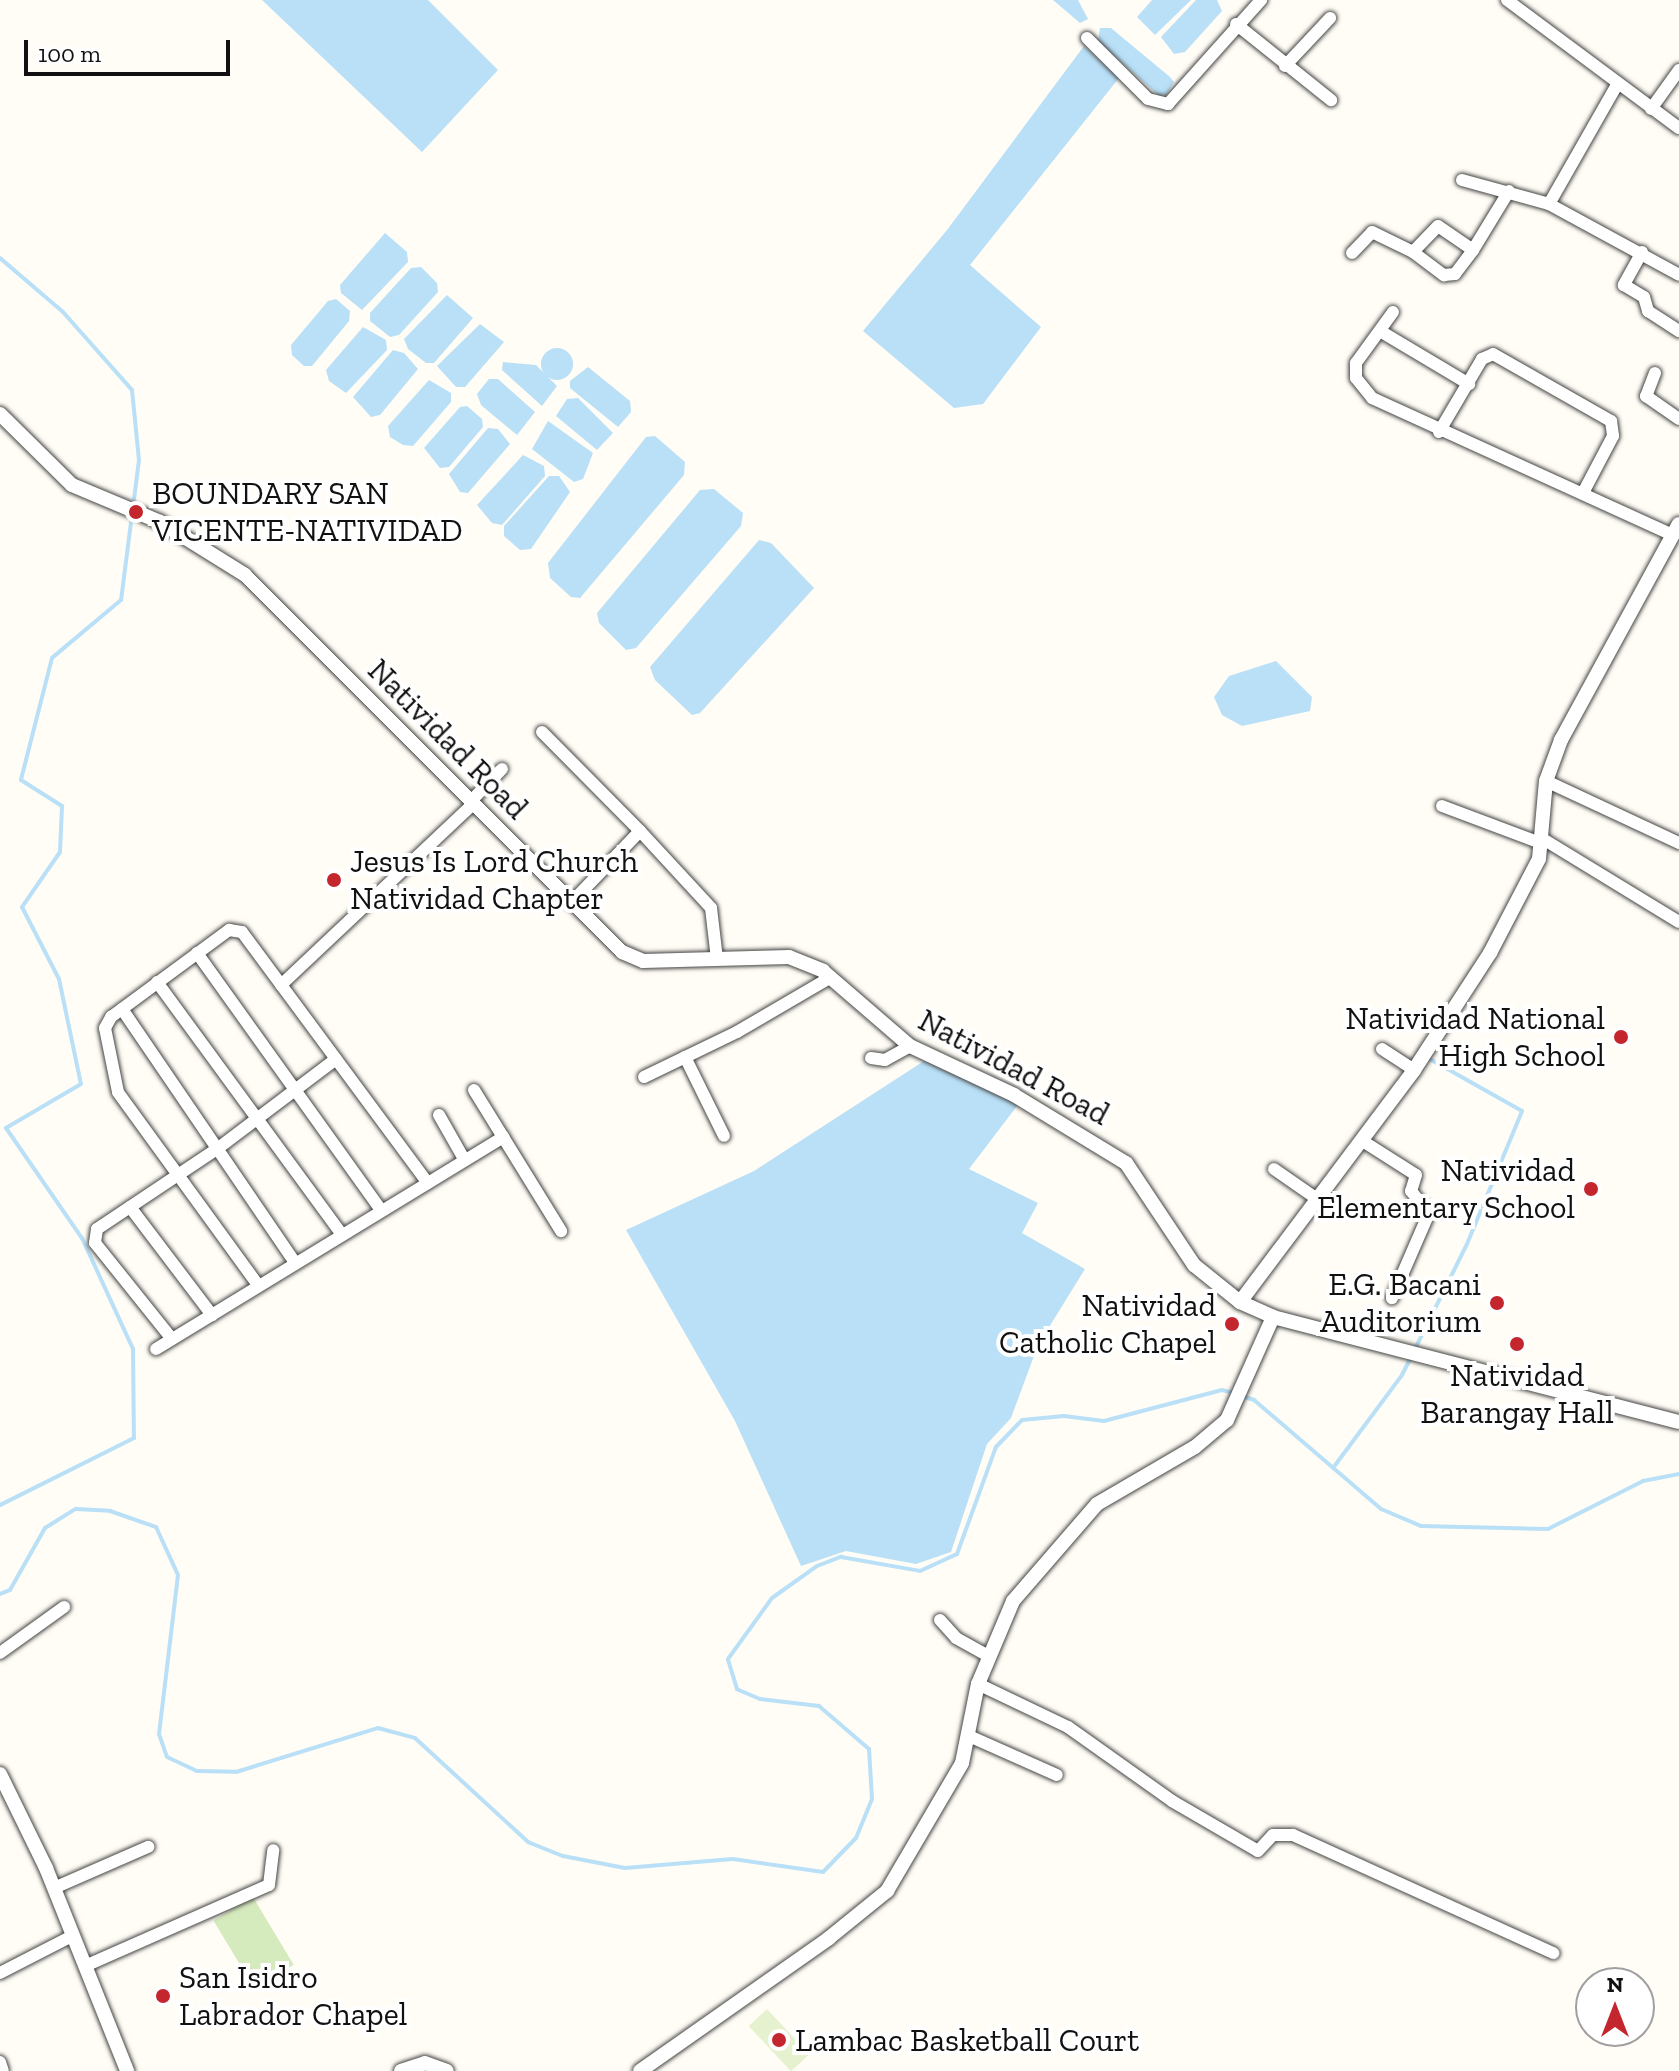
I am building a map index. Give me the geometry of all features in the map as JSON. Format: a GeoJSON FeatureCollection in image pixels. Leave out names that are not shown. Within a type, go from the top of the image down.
{"type":"FeatureCollection","features":[{"type":"Feature","properties":{"kind":"street"},"geometry":{"type":"LineString","coordinates":[[1087,38],[1148,99],[1168,104],[1236,24],[1261,0]]}},
{"type":"Feature","properties":{"kind":"street"},"geometry":{"type":"LineString","coordinates":[[1507,0],[1679,128]]}},
{"type":"Feature","properties":{"kind":"street"},"geometry":{"type":"LineString","coordinates":[[1285,66],[1330,18]]}},
{"type":"Feature","properties":{"kind":"street"},"geometry":{"type":"LineString","coordinates":[[1236,24],[1331,100]]}},
{"type":"Feature","properties":{"kind":"street"},"geometry":{"type":"LineString","coordinates":[[1651,109],[1679,70]]}},
{"type":"Feature","properties":{"kind":"street"},"geometry":{"type":"LineString","coordinates":[[1549,204],[1618,83]]}},
{"type":"Feature","properties":{"kind":"street"},"geometry":{"type":"LineString","coordinates":[[1462,180],[1549,204],[1642,252],[1679,275]]}},
{"type":"Feature","properties":{"kind":"street"},"geometry":{"type":"LineString","coordinates":[[1352,253],[1372,232],[1413,252],[1449,276],[1473,250],[1509,191]]}},
{"type":"Feature","properties":{"kind":"street"},"geometry":{"type":"LineString","coordinates":[[1413,252],[1438,226],[1473,250]]}},
{"type":"Feature","properties":{"kind":"street"},"geometry":{"type":"LineString","coordinates":[[1642,252],[1624,285],[1644,297],[1648,311],[1679,331]]}},
{"type":"Feature","properties":{"kind":"street"},"geometry":{"type":"LineString","coordinates":[[1240,1302],[1414,1070],[1490,953],[1534,873],[1543,842],[1546,781],[1561,740],[1676,529],[1583,493],[1378,403],[1356,378],[1356,363],[1393,312]]}},
{"type":"Feature","properties":{"kind":"street"},"geometry":{"type":"LineString","coordinates":[[1380,331],[1469,384]]}},
{"type":"Feature","properties":{"kind":"street"},"geometry":{"type":"LineString","coordinates":[[1439,432],[1482,359],[1493,354],[1611,421],[1613,436],[1583,493]]}},
{"type":"Feature","properties":{"kind":"street"},"geometry":{"type":"LineString","coordinates":[[1655,373],[1646,396],[1679,419]]}},
{"type":"Feature","properties":{"kind":"street","name":"Natividad Road"},"geometry":{"type":"LineString","coordinates":[[0,414],[72,485],[217,553],[245,575],[571,903],[631,957],[789,957],[831,977],[910,1046],[1014,1095],[1126,1163],[1137,1174],[1183,1254],[1240,1302],[1273,1317],[1679,1422]]}},
{"type":"Feature","properties":{"kind":"street"},"geometry":{"type":"LineString","coordinates":[[542,732],[711,908],[717,959]]}},
{"type":"Feature","properties":{"kind":"street"},"geometry":{"type":"LineString","coordinates":[[281,985],[472,803],[502,769]]}},
{"type":"Feature","properties":{"kind":"street"},"geometry":{"type":"LineString","coordinates":[[1546,781],[1679,843]]}},
{"type":"Feature","properties":{"kind":"street"},"geometry":{"type":"LineString","coordinates":[[1442,806],[1543,842],[1679,922]]}},
{"type":"Feature","properties":{"kind":"street"},"geometry":{"type":"LineString","coordinates":[[571,903],[640,831]]}},
{"type":"Feature","properties":{"kind":"street"},"geometry":{"type":"LineString","coordinates":[[258,1285],[175,1177],[114,1081],[105,1028],[122,1009],[197,953],[238,929],[428,1183]]}},
{"type":"Feature","properties":{"kind":"street"},"geometry":{"type":"LineString","coordinates":[[197,953],[382,1211]]}},
{"type":"Feature","properties":{"kind":"street"},"geometry":{"type":"LineString","coordinates":[[644,1077],[831,977]]}},
{"type":"Feature","properties":{"kind":"street"},"geometry":{"type":"LineString","coordinates":[[157,982],[342,1235]]}},
{"type":"Feature","properties":{"kind":"street"},"geometry":{"type":"LineString","coordinates":[[122,1009],[295,1263]]}},
{"type":"Feature","properties":{"kind":"street"},"geometry":{"type":"LineString","coordinates":[[871,1058],[885,1060],[910,1046]]}},
{"type":"Feature","properties":{"kind":"street"},"geometry":{"type":"LineString","coordinates":[[1382,1049],[1414,1070]]}},
{"type":"Feature","properties":{"kind":"street"},"geometry":{"type":"LineString","coordinates":[[685,1057],[724,1136]]}},
{"type":"Feature","properties":{"kind":"street"},"geometry":{"type":"LineString","coordinates":[[172,1339],[93,1237],[130,1207],[257,1120],[336,1059]]}},
{"type":"Feature","properties":{"kind":"street"},"geometry":{"type":"LineString","coordinates":[[474,1090],[561,1231]]}},
{"type":"Feature","properties":{"kind":"street"},"geometry":{"type":"LineString","coordinates":[[439,1115],[464,1159]]}},
{"type":"Feature","properties":{"kind":"street"},"geometry":{"type":"LineString","coordinates":[[156,1349],[503,1137]]}},
{"type":"Feature","properties":{"kind":"street"},"geometry":{"type":"LineString","coordinates":[[1361,1140],[1416,1175],[1411,1191],[1429,1213],[1392,1298]]}},
{"type":"Feature","properties":{"kind":"street"},"geometry":{"type":"LineString","coordinates":[[1274,1169],[1317,1199]]}},
{"type":"Feature","properties":{"kind":"street"},"geometry":{"type":"LineString","coordinates":[[130,1207],[212,1315]]}},
{"type":"Feature","properties":{"kind":"street"},"geometry":{"type":"LineString","coordinates":[[640,2071],[829,1938],[887,1891],[943,1800],[969,1736],[978,1684],[987,1655],[1013,1601],[1088,1513],[1121,1487],[1205,1440],[1234,1409],[1250,1378],[1273,1317]]}},
{"type":"Feature","properties":{"kind":"street"},"geometry":{"type":"LineString","coordinates":[[0,1653],[64,1607]]}},
{"type":"Feature","properties":{"kind":"street"},"geometry":{"type":"LineString","coordinates":[[940,1620],[964,1644],[987,1655]]}},
{"type":"Feature","properties":{"kind":"street"},"geometry":{"type":"LineString","coordinates":[[978,1684],[1068,1727],[1172,1801],[1258,1851],[1273,1835],[1293,1835],[1553,1953]]}},
{"type":"Feature","properties":{"kind":"street"},"geometry":{"type":"LineString","coordinates":[[969,1736],[1057,1775]]}},
{"type":"Feature","properties":{"kind":"street"},"geometry":{"type":"LineString","coordinates":[[0,1774],[54,1888],[127,2071]]}},
{"type":"Feature","properties":{"kind":"street"},"geometry":{"type":"LineString","coordinates":[[54,1888],[148,1847]]}},
{"type":"Feature","properties":{"kind":"street"},"geometry":{"type":"LineString","coordinates":[[85,1966],[269,1885],[273,1850]]}},
{"type":"Feature","properties":{"kind":"street"},"geometry":{"type":"LineString","coordinates":[[0,1973],[72,1936]]}},
{"type":"Feature","properties":{"kind":"street"},"geometry":{"type":"LineString","coordinates":[[0,2062],[3,2071]]}},
{"type":"Feature","properties":{"kind":"street"},"geometry":{"type":"LineString","coordinates":[[401,2071],[425,2063],[447,2071]]}},
{"type":"Feature","properties":{"kind":"green space"},"geometry":{"type":"Polygon","coordinates":[[[253,1897],[294,1965],[254,1988],[214,1921],[253,1897]]]}},
{"type":"Feature","properties":{"kind":"green space","name":"Lambac Basketball Court"},"geometry":{"type":"Polygon","coordinates":[[[767,2009],[809,2054],[791,2071],[749,2026],[767,2009]]]}},
{"type":"Feature","properties":{"kind":"water"},"geometry":{"type":"Polygon","coordinates":[[[262,0],[428,0],[498,70],[422,152],[262,0]]]}},
{"type":"Feature","properties":{"kind":"water"},"geometry":{"type":"Polygon","coordinates":[[[1053,0],[1078,0],[1088,19],[1080,23],[1053,0]]]}},
{"type":"Feature","properties":{"kind":"water"},"geometry":{"type":"Polygon","coordinates":[[[1152,0],[1191,0],[1155,35],[1137,17],[1152,0]]]}},
{"type":"Feature","properties":{"kind":"water"},"geometry":{"type":"Polygon","coordinates":[[[1196,0],[1217,0],[1222,11],[1185,52],[1174,54],[1161,37],[1196,0]]]}},
{"type":"Feature","properties":{"kind":"water"},"geometry":{"type":"Polygon","coordinates":[[[1100,28],[1111,28],[1170,77],[1174,82],[1166,95],[1159,96],[1098,41],[1100,28]]]}},
{"type":"Feature","properties":{"kind":"water"},"geometry":{"type":"Polygon","coordinates":[[[1084,46],[1119,78],[970,265],[1041,327],[983,404],[954,408],[863,331],[947,230],[1084,46]]]}},
{"type":"Feature","properties":{"kind":"water"},"geometry":{"type":"Polygon","coordinates":[[[385,233],[407,252],[408,262],[362,310],[341,293],[340,285],[385,233]]]}},
{"type":"Feature","properties":{"kind":"water"},"geometry":{"type":"Polygon","coordinates":[[[421,267],[437,283],[438,292],[399,335],[390,337],[370,321],[370,313],[411,268],[421,267]]]}},
{"type":"Feature","properties":{"kind":"water"},"geometry":{"type":"Polygon","coordinates":[[[447,295],[473,318],[434,363],[426,363],[408,349],[404,339],[447,295]]]}},
{"type":"Feature","properties":{"kind":"water"},"geometry":{"type":"Polygon","coordinates":[[[336,299],[350,311],[349,321],[312,366],[304,366],[292,355],[291,345],[328,301],[336,299]]]}},
{"type":"Feature","properties":{"kind":"water"},"geometry":{"type":"Polygon","coordinates":[[[480,324],[504,342],[465,387],[456,387],[437,366],[480,324]]]}},
{"type":"Feature","properties":{"kind":"water"},"geometry":{"type":"Polygon","coordinates":[[[363,327],[386,340],[387,350],[346,393],[329,381],[326,370],[363,327]]]}},
{"type":"Feature","properties":{"kind":"water"},"geometry":{"type":"Polygon","coordinates":[[[557,348],[568,353],[573,364],[568,375],[557,380],[546,375],[541,364],[546,353],[557,348]]]}},
{"type":"Feature","properties":{"kind":"water"},"geometry":{"type":"Polygon","coordinates":[[[393,350],[404,353],[418,369],[380,415],[371,417],[353,397],[393,350]]]}},
{"type":"Feature","properties":{"kind":"water"},"geometry":{"type":"Polygon","coordinates":[[[503,362],[536,365],[557,386],[542,406],[502,370],[503,362]]]}},
{"type":"Feature","properties":{"kind":"water"},"geometry":{"type":"Polygon","coordinates":[[[588,367],[630,401],[631,412],[618,427],[570,388],[570,381],[588,367]]]}},
{"type":"Feature","properties":{"kind":"water"},"geometry":{"type":"Polygon","coordinates":[[[489,379],[498,379],[535,412],[517,435],[481,405],[477,394],[489,379]]]}},
{"type":"Feature","properties":{"kind":"water"},"geometry":{"type":"Polygon","coordinates":[[[429,380],[451,393],[451,402],[413,446],[403,445],[390,437],[388,426],[429,380]]]}},
{"type":"Feature","properties":{"kind":"water"},"geometry":{"type":"Polygon","coordinates":[[[578,398],[613,433],[597,450],[556,416],[567,399],[578,398]]]}},
{"type":"Feature","properties":{"kind":"water"},"geometry":{"type":"Polygon","coordinates":[[[467,406],[482,419],[483,427],[449,467],[440,468],[424,448],[460,407],[467,406]]]}},
{"type":"Feature","properties":{"kind":"water"},"geometry":{"type":"Polygon","coordinates":[[[548,421],[593,453],[583,479],[574,482],[532,449],[548,421]]]}},
{"type":"Feature","properties":{"kind":"water"},"geometry":{"type":"Polygon","coordinates":[[[488,428],[498,429],[510,444],[468,493],[460,492],[449,474],[488,428]]]}},
{"type":"Feature","properties":{"kind":"water"},"geometry":{"type":"Polygon","coordinates":[[[655,436],[685,462],[684,475],[580,598],[571,597],[550,578],[548,563],[646,437],[655,436]]]}},
{"type":"Feature","properties":{"kind":"water"},"geometry":{"type":"Polygon","coordinates":[[[523,455],[544,466],[545,476],[502,525],[492,523],[477,505],[523,455]]]}},
{"type":"Feature","properties":{"kind":"water"},"geometry":{"type":"Polygon","coordinates":[[[549,476],[559,476],[570,492],[531,549],[520,550],[504,536],[504,526],[549,476]]]}},
{"type":"Feature","properties":{"kind":"water"},"geometry":{"type":"Polygon","coordinates":[[[714,489],[743,513],[741,526],[636,648],[626,650],[599,623],[597,613],[700,490],[714,489]]]}},
{"type":"Feature","properties":{"kind":"water"},"geometry":{"type":"Polygon","coordinates":[[[759,540],[771,543],[814,588],[700,713],[692,715],[655,680],[650,667],[759,540]]]}},
{"type":"Feature","properties":{"kind":"water"},"geometry":{"type":"Polygon","coordinates":[[[1276,661],[1312,697],[1310,711],[1242,726],[1222,715],[1214,697],[1229,676],[1276,661]]]}},
{"type":"Feature","properties":{"kind":"water"},"geometry":{"type":"Polygon","coordinates":[[[924,1061],[1020,1102],[969,1169],[1038,1203],[1022,1233],[1085,1269],[1038,1345],[1011,1418],[987,1444],[951,1552],[916,1564],[846,1551],[801,1566],[735,1421],[626,1230],[754,1171],[924,1061]]]}},
{"type":"Feature","properties":{"kind":"waterway"},"geometry":{"type":"LineString","coordinates":[[0,258],[63,312],[132,390],[139,460],[121,600],[52,658],[21,780],[62,806],[60,852],[22,907],[59,979],[81,1084],[6,1128],[82,1238],[133,1349],[134,1438],[0,1505]]}},
{"type":"Feature","properties":{"kind":"waterway"},"geometry":{"type":"LineString","coordinates":[[1333,1468],[1402,1375],[1467,1244],[1522,1111],[1426,1057]]}},
{"type":"Feature","properties":{"kind":"waterway"},"geometry":{"type":"LineString","coordinates":[[0,1594],[10,1590],[45,1528],[76,1509],[110,1511],[156,1527],[178,1575],[159,1734],[167,1757],[197,1771],[236,1772],[378,1728],[415,1738],[528,1842],[563,1856],[625,1868],[733,1859],[823,1872],[856,1838],[872,1799],[869,1749],[819,1706],[760,1699],[737,1689],[728,1659],[772,1598],[817,1566],[841,1557],[920,1571],[957,1554],[996,1447],[1022,1420],[1064,1416],[1104,1421],[1222,1390],[1234,1393]]}},
{"type":"Feature","properties":{"kind":"waterway"},"geometry":{"type":"LineString","coordinates":[[1242,1396],[1254,1400],[1381,1509],[1421,1526],[1548,1529],[1643,1481],[1679,1474]]}},
{"type":"Feature","properties":{"kind":"place","name":"BOUNDARY SAN VICENTE-NATIVIDAD"},"geometry":{"type":"Point","coordinates":[136,512]}},
{"type":"Feature","properties":{"kind":"place","name":"Jesus Is Lord Church Natividad Chapter"},"geometry":{"type":"Point","coordinates":[334,880]}},
{"type":"Feature","properties":{"kind":"place","name":"Natividad National High School"},"geometry":{"type":"Point","coordinates":[1621,1037]}},
{"type":"Feature","properties":{"kind":"place","name":"Natividad Elementary School"},"geometry":{"type":"Point","coordinates":[1591,1189]}},
{"type":"Feature","properties":{"kind":"place","name":"E.G. Bacani Auditorium"},"geometry":{"type":"Point","coordinates":[1497,1303]}},
{"type":"Feature","properties":{"kind":"place","name":"Natividad Catholic Chapel"},"geometry":{"type":"Point","coordinates":[1232,1324]}},
{"type":"Feature","properties":{"kind":"place","name":"Natividad Barangay Hall"},"geometry":{"type":"Point","coordinates":[1517,1344]}},
{"type":"Feature","properties":{"kind":"place","name":"San Isidro Labrador Chapel"},"geometry":{"type":"Point","coordinates":[163,1996]}},
{"type":"Feature","properties":{"kind":"place","name":"Lambac Basketball Court"},"geometry":{"type":"Point","coordinates":[779,2040]}}]}
